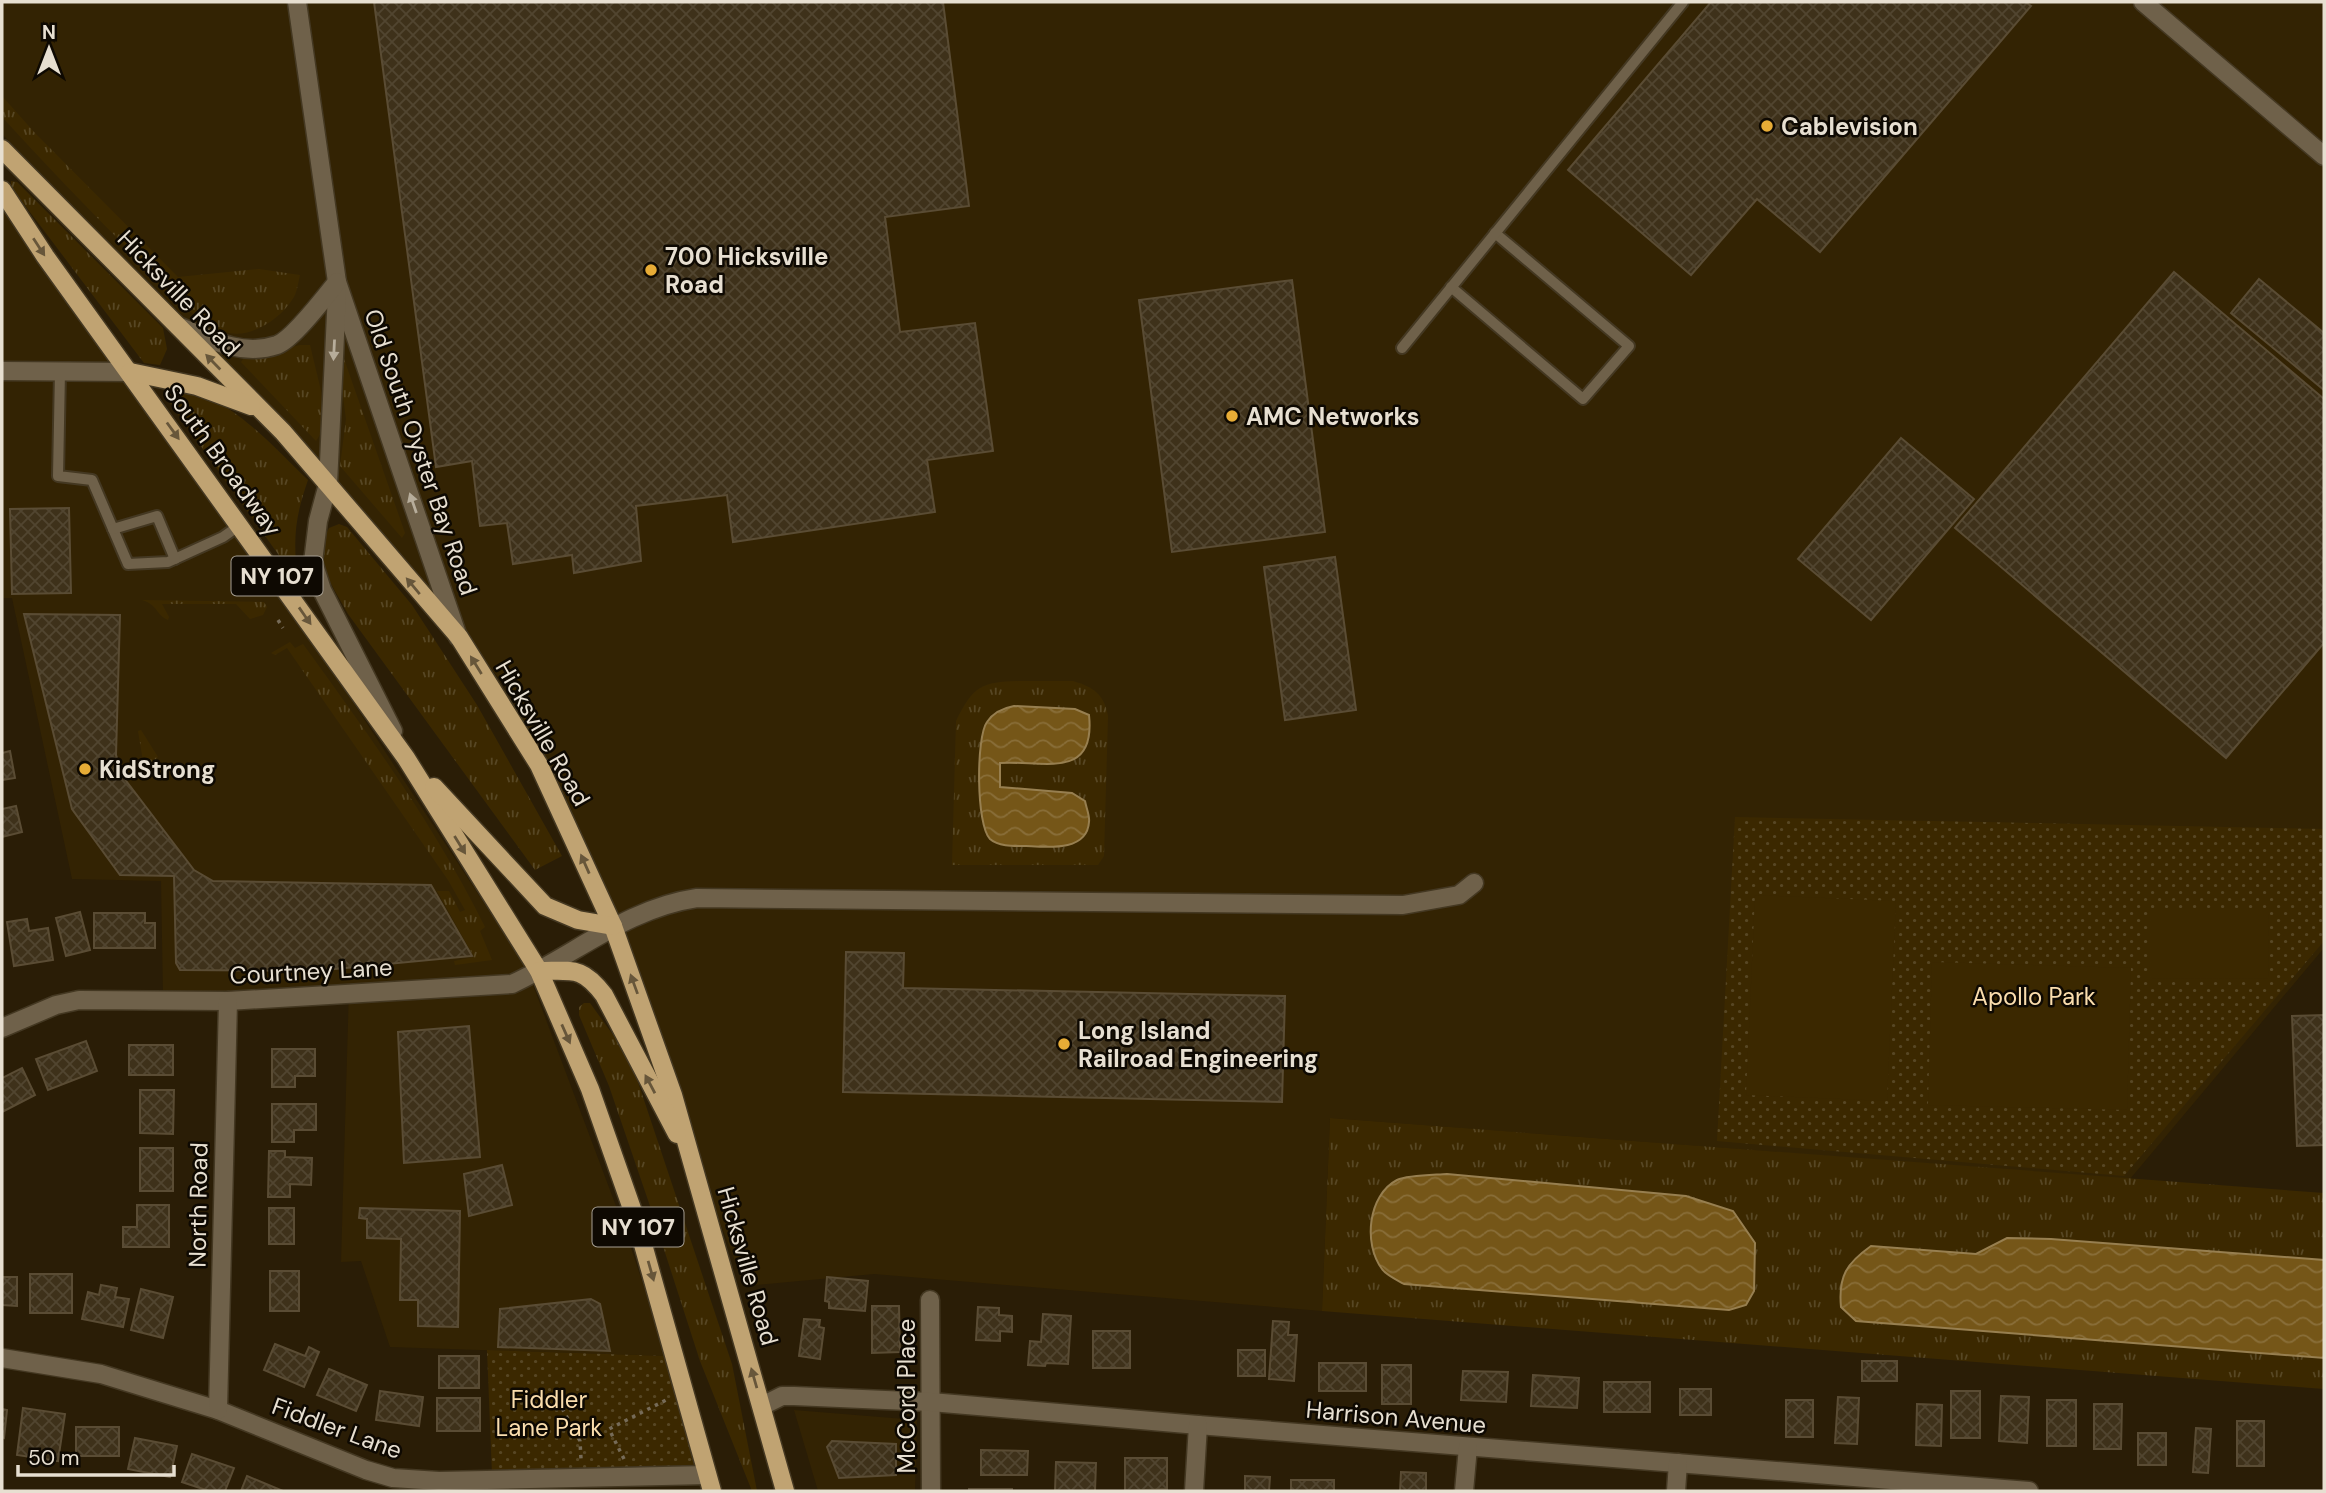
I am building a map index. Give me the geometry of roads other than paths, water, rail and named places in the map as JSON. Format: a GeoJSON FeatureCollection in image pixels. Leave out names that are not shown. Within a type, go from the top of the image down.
{"type":"FeatureCollection","features":[{"type":"Feature","properties":{"kind":"main road","name":"Hicksville Road"},"geometry":{"type":"LineString","coordinates":[[2,149],[283,432],[459,637],[539,765],[613,926],[673,1095],[785,1491]]}},
{"type":"Feature","properties":{"kind":"main road","name":"South Broadway"},"geometry":{"type":"LineString","coordinates":[[2,190],[45,256],[406,758],[539,971]]}},
{"type":"Feature","properties":{"kind":"main road"},"geometry":{"type":"LineString","coordinates":[[130,372],[197,386],[258,408]]}},
{"type":"Feature","properties":{"kind":"main road"},"geometry":{"type":"LineString","coordinates":[[406,758],[545,906],[578,920],[613,926]]}},
{"type":"Feature","properties":{"kind":"main road"},"geometry":{"type":"LineString","coordinates":[[539,971],[573,971],[592,979],[604,995],[694,1166]]}},
{"type":"Feature","properties":{"kind":"main road","name":"NY 107"},"geometry":{"type":"LineString","coordinates":[[539,971],[590,1089],[628,1196],[685,1390],[709,1483]]}},
{"type":"Feature","properties":{"kind":"street","name":"Old South Oyster Bay Road"},"geometry":{"type":"LineString","coordinates":[[297,2],[337,282],[328,484],[318,520],[313,562],[322,590],[406,758]]}},
{"type":"Feature","properties":{"kind":"street"},"geometry":{"type":"LineString","coordinates":[[2143,2],[2324,156]]}},
{"type":"Feature","properties":{"kind":"street","name":"Old South Oyster Bay Road"},"geometry":{"type":"LineString","coordinates":[[337,282],[459,637]]}},
{"type":"Feature","properties":{"kind":"street"},"geometry":{"type":"LineString","coordinates":[[178,326],[221,344],[250,349],[279,345],[316,309],[337,282]]}},
{"type":"Feature","properties":{"kind":"street"},"geometry":{"type":"LineString","coordinates":[[2,371],[130,372]]}},
{"type":"Feature","properties":{"kind":"street","name":"Courtney Lane"},"geometry":{"type":"LineString","coordinates":[[2,1028],[56,1005],[79,1000],[228,1001],[512,984],[539,971],[613,926],[673,901],[697,898],[1403,905],[1459,895],[1474,883]]}},
{"type":"Feature","properties":{"kind":"street","name":"North Road"},"geometry":{"type":"LineString","coordinates":[[218,1410],[228,1001]]}},
{"type":"Feature","properties":{"kind":"street","name":"McCord Place"},"geometry":{"type":"LineString","coordinates":[[930,1300],[931,1491]]}},
{"type":"Feature","properties":{"kind":"street","name":"Fiddler Lane"},"geometry":{"type":"LineString","coordinates":[[2,1358],[101,1374],[218,1410],[366,1470],[393,1478],[439,1486],[633,1476],[709,1483]]}},
{"type":"Feature","properties":{"kind":"street","name":"Harrison Avenue"},"geometry":{"type":"LineString","coordinates":[[762,1406],[782,1396],[794,1395],[931,1402],[1678,1463],[1916,1487],[2029,1491]]}},
{"type":"Feature","properties":{"kind":"street"},"geometry":{"type":"LineString","coordinates":[[1194,1491],[1198,1425]]}},
{"type":"Feature","properties":{"kind":"street"},"geometry":{"type":"LineString","coordinates":[[1464,1491],[1468,1447]]}},
{"type":"Feature","properties":{"kind":"street"},"geometry":{"type":"LineString","coordinates":[[1676,1491],[1678,1463]]}},
{"type":"Feature","properties":{"kind":"lane"},"geometry":{"type":"LineString","coordinates":[[1402,348],[1683,2]]}},
{"type":"Feature","properties":{"kind":"lane"},"geometry":{"type":"LineString","coordinates":[[1451,287],[1583,399],[1629,346],[1495,233]]}},
{"type":"Feature","properties":{"kind":"lane"},"geometry":{"type":"LineString","coordinates":[[60,371],[58,476],[92,480],[128,564],[168,562],[223,537],[240,525]]}},
{"type":"Feature","properties":{"kind":"lane"},"geometry":{"type":"LineString","coordinates":[[113,530],[157,516],[175,559]]}},
{"type":"Feature","properties":{"kind":"water"},"geometry":{"type":"Polygon","coordinates":[[[1014,706],[1075,709],[1089,715],[1089,736],[1084,750],[1075,758],[1063,763],[1049,764],[1000,763],[1000,787],[1072,793],[1085,801],[1089,820],[1087,832],[1074,843],[1055,847],[1007,846],[994,842],[985,831],[979,781],[983,731],[992,716],[1014,706]]]}},
{"type":"Feature","properties":{"kind":"water"},"geometry":{"type":"Polygon","coordinates":[[[1447,1174],[1686,1196],[1733,1211],[1755,1243],[1754,1291],[1746,1305],[1729,1310],[1404,1284],[1384,1271],[1376,1259],[1371,1234],[1374,1208],[1387,1187],[1397,1180],[1447,1174]]]}},
{"type":"Feature","properties":{"kind":"water"},"geometry":{"type":"Polygon","coordinates":[[[2007,1238],[2324,1260],[2324,1358],[1856,1321],[1841,1307],[1841,1287],[1846,1271],[1856,1258],[1871,1246],[1976,1254],[2007,1238]]]}},
{"type":"Feature","properties":{"kind":"place","name":"Cablevision"},"geometry":{"type":"Point","coordinates":[1767,126]}},
{"type":"Feature","properties":{"kind":"place","name":"700 Hicksville Road"},"geometry":{"type":"Point","coordinates":[651,270]}},
{"type":"Feature","properties":{"kind":"place","name":"AMC Networks"},"geometry":{"type":"Point","coordinates":[1232,416]}},
{"type":"Feature","properties":{"kind":"place","name":"KidStrong"},"geometry":{"type":"Point","coordinates":[85,769]}},
{"type":"Feature","properties":{"kind":"place","name":"Long Island Railroad Engineering"},"geometry":{"type":"Point","coordinates":[1064,1044]}},
{"type":"Feature","properties":{"kind":"park label","name":"Apollo Park"},"geometry":{"type":"Point","coordinates":[2034,996]}},
{"type":"Feature","properties":{"kind":"park label","name":"Fiddler Lane Park"},"geometry":{"type":"Point","coordinates":[549,1413]}}]}
